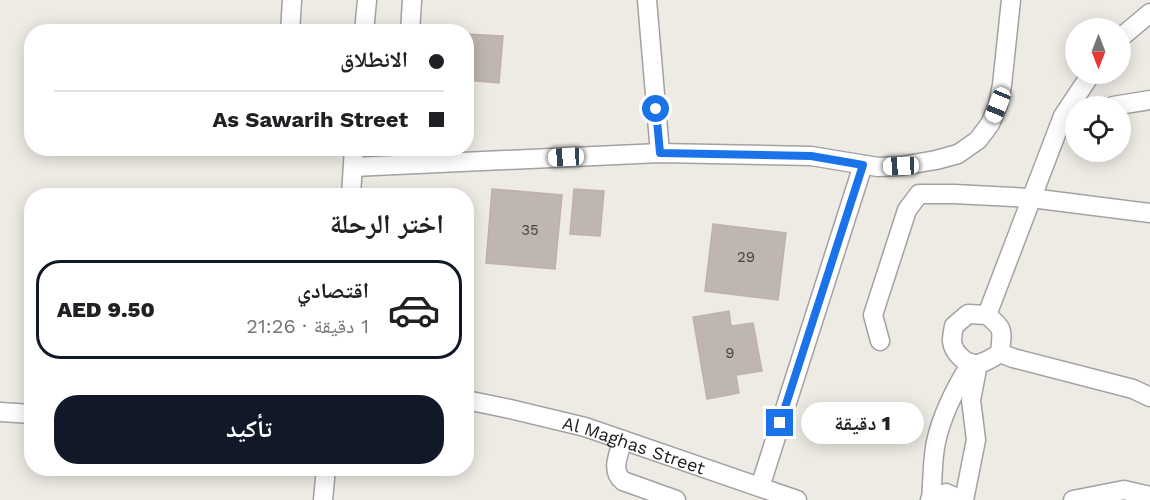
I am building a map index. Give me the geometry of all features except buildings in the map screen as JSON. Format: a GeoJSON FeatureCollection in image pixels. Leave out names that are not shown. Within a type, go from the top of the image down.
{"type":"FeatureCollection","features":[{"type":"Feature","properties":{"kind":"street"},"geometry":{"type":"LineString","coordinates":[[290,24],[292,0]]}},
{"type":"Feature","properties":{"kind":"street"},"geometry":{"type":"LineString","coordinates":[[365,24],[367,0]]}},
{"type":"Feature","properties":{"kind":"street"},"geometry":{"type":"LineString","coordinates":[[410,24],[412,0]]}},
{"type":"Feature","properties":{"kind":"street"},"geometry":{"type":"LineString","coordinates":[[647,0],[660,153]]}},
{"type":"Feature","properties":{"kind":"street"},"geometry":{"type":"LineString","coordinates":[[352,188],[354,158],[660,153],[811,156],[863,165],[901,166],[958,154],[978,140],[990,124],[998,105],[1011,0]]}},
{"type":"Feature","properties":{"kind":"street"},"geometry":{"type":"LineString","coordinates":[[1131,29],[1150,13]]}},
{"type":"Feature","properties":{"kind":"street"},"geometry":{"type":"LineString","coordinates":[[1131,103],[1150,100]]}},
{"type":"Feature","properties":{"kind":"street"},"geometry":{"type":"LineString","coordinates":[[987,315],[1032,198],[1065,124]]}},
{"type":"Feature","properties":{"kind":"street"},"geometry":{"type":"LineString","coordinates":[[760,487],[863,165]]}},
{"type":"Feature","properties":{"kind":"street"},"geometry":{"type":"LineString","coordinates":[[880,341],[873,315],[907,210],[920,194],[1032,198],[1150,213]]}},
{"type":"Feature","properties":{"kind":"street"},"geometry":{"type":"LineString","coordinates":[[974,363],[958,356],[952,343],[954,326],[968,314],[987,315],[999,326],[1002,333],[1000,353],[993,358],[974,363],[961,379],[942,421],[936,444],[930,500],[946,493],[963,500],[976,440],[971,400],[974,363]]}},
{"type":"Feature","properties":{"kind":"street"},"geometry":{"type":"LineString","coordinates":[[1000,353],[1133,389],[1150,396]]}},
{"type":"Feature","properties":{"kind":"street","name":"Al Maghas Street"},"geometry":{"type":"LineString","coordinates":[[474,401],[585,427],[797,500]]}},
{"type":"Feature","properties":{"kind":"street"},"geometry":{"type":"LineString","coordinates":[[0,412],[24,414]]}},
{"type":"Feature","properties":{"kind":"street"},"geometry":{"type":"LineString","coordinates":[[623,440],[616,465],[619,478],[623,482],[676,500]]}},
{"type":"Feature","properties":{"kind":"street"},"geometry":{"type":"LineString","coordinates":[[323,500],[325,476]]}},
{"type":"Feature","properties":{"kind":"street"},"geometry":{"type":"LineString","coordinates":[[1073,500],[1124,490],[1150,496]]}},
{"type":"Feature","properties":{"kind":"route"},"geometry":{"type":"LineString","coordinates":[[656,109],[660,153],[811,156],[863,165],[780,423]]}}]}
